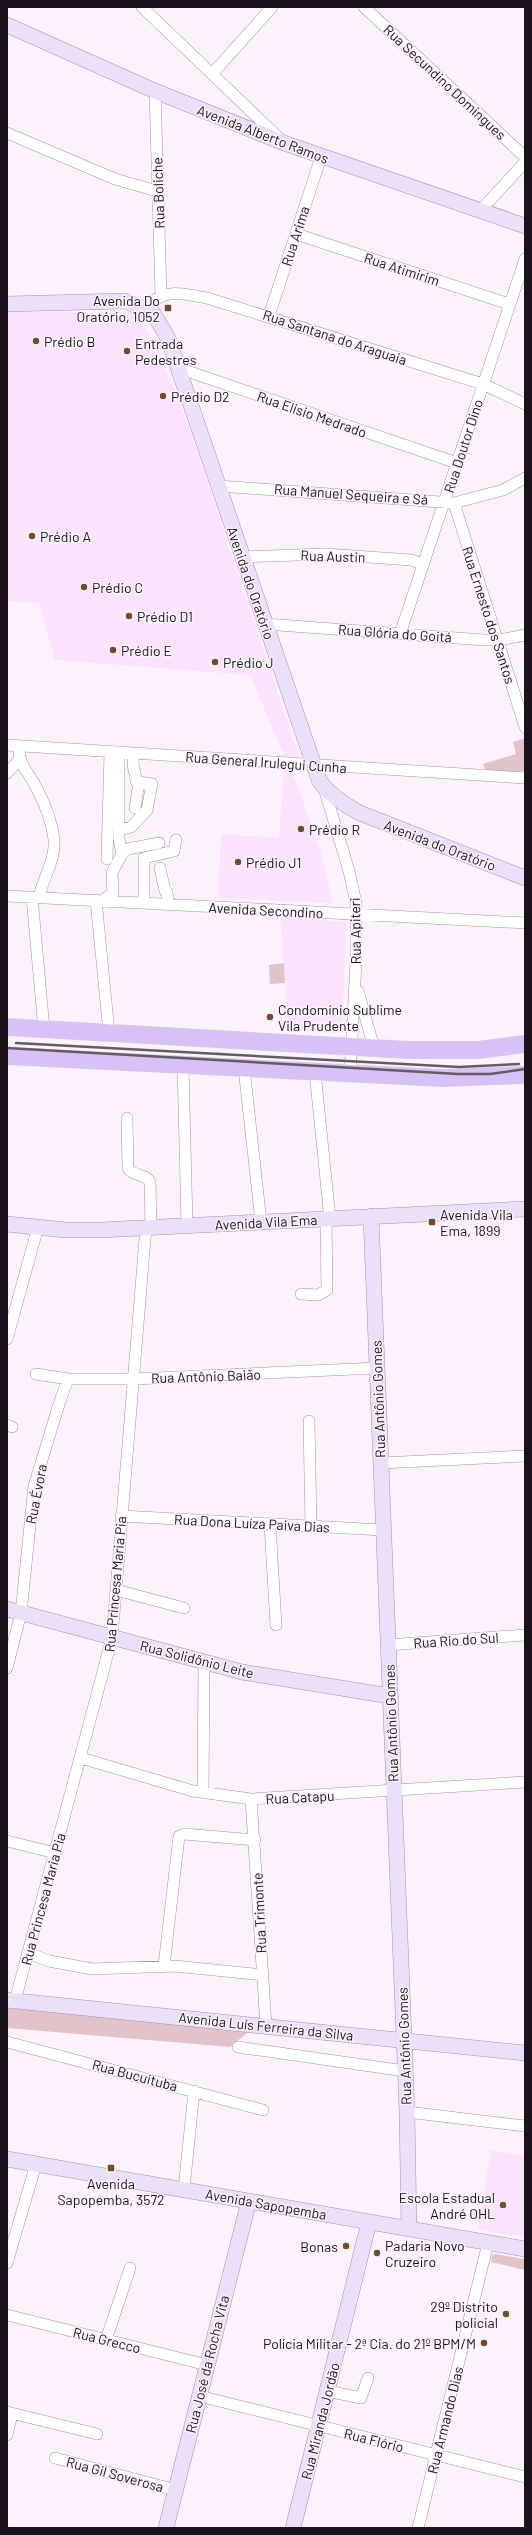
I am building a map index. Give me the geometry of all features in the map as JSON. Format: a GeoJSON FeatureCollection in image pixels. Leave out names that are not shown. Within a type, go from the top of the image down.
{"type":"FeatureCollection","features":[{"type":"Feature","properties":{"kind":"main road","name":"Avenida Alberto Ramos"},"geometry":{"type":"LineString","coordinates":[[7,25],[155,91],[284,143],[525,226]]}},
{"type":"Feature","properties":{"kind":"main road","name":"Avenida do Oratório"},"geometry":{"type":"LineString","coordinates":[[7,297],[130,293],[146,297],[153,301],[168,321],[186,371],[213,456],[212,462],[241,557],[313,765],[323,787],[345,805],[360,813],[525,878]]}},
{"type":"Feature","properties":{"kind":"main road","name":"Avenida do Oratório"},"geometry":{"type":"LineString","coordinates":[[7,304],[112,300],[129,302],[153,301]]}},
{"type":"Feature","properties":{"kind":"main road","name":"Avenida do Oratório"},"geometry":{"type":"LineString","coordinates":[[153,301],[158,319],[168,338],[172,357],[208,458],[212,462]]}},
{"type":"Feature","properties":{"kind":"main road"},"geometry":{"type":"LineString","coordinates":[[7,1027],[408,1050],[478,1050],[525,1044]]}},
{"type":"Feature","properties":{"kind":"main road"},"geometry":{"type":"LineString","coordinates":[[7,1056],[442,1078],[525,1075]]}},
{"type":"Feature","properties":{"kind":"main road","name":"Avenida Vila Ema"},"geometry":{"type":"LineString","coordinates":[[7,1224],[66,1230],[525,1209]]}},
{"type":"Feature","properties":{"kind":"main road","name":"Rua Antônio Gomes"},"geometry":{"type":"LineString","coordinates":[[372,1216],[393,1791],[407,2112],[409,2229]]}},
{"type":"Feature","properties":{"kind":"main road","name":"Rua Solidônio Leite"},"geometry":{"type":"LineString","coordinates":[[7,1609],[242,1672],[390,1696]]}},
{"type":"Feature","properties":{"kind":"main road","name":"Avenida Luís Ferreira da Silva"},"geometry":{"type":"LineString","coordinates":[[11,2001],[525,2053]]}},
{"type":"Feature","properties":{"kind":"main road","name":"Avenida Sapopemba"},"geometry":{"type":"LineString","coordinates":[[7,2159],[525,2249]]}},
{"type":"Feature","properties":{"kind":"main road","name":"Rua José da Rocha Vita"},"geometry":{"type":"LineString","coordinates":[[166,2528],[248,2200]]}},
{"type":"Feature","properties":{"kind":"main road","name":"Rua Miranda Jordão"},"geometry":{"type":"LineString","coordinates":[[293,2528],[369,2222]]}},
{"type":"Feature","properties":{"kind":"street"},"geometry":{"type":"LineString","coordinates":[[142,7],[284,143]]}},
{"type":"Feature","properties":{"kind":"street"},"geometry":{"type":"LineString","coordinates":[[213,74],[272,7]]}},
{"type":"Feature","properties":{"kind":"street","name":"Rua Secundino Domingues"},"geometry":{"type":"LineString","coordinates":[[364,7],[525,157]]}},
{"type":"Feature","properties":{"kind":"street","name":"Rua Boliche"},"geometry":{"type":"LineString","coordinates":[[153,301],[157,191],[155,91]]}},
{"type":"Feature","properties":{"kind":"street"},"geometry":{"type":"LineString","coordinates":[[7,133],[115,179],[157,191]]}},
{"type":"Feature","properties":{"kind":"street","name":"Rua Arima"},"geometry":{"type":"LineString","coordinates":[[269,316],[321,157]]}},
{"type":"Feature","properties":{"kind":"street"},"geometry":{"type":"LineString","coordinates":[[480,211],[525,162]]}},
{"type":"Feature","properties":{"kind":"street","name":"Rua Atimirim"},"geometry":{"type":"LineString","coordinates":[[296,234],[509,304]]}},
{"type":"Feature","properties":{"kind":"street","name":"Rua Doutor Dino"},"geometry":{"type":"LineString","coordinates":[[400,634],[424,564],[449,502],[457,463],[525,259]]}},
{"type":"Feature","properties":{"kind":"street","name":"Rua Santana do Araguaia"},"geometry":{"type":"LineString","coordinates":[[153,301],[178,294],[207,298],[269,316],[483,384],[525,404]]}},
{"type":"Feature","properties":{"kind":"street","name":"Rua Elisio Medrado"},"geometry":{"type":"LineString","coordinates":[[172,357],[186,371],[457,463]]}},
{"type":"Feature","properties":{"kind":"street","name":"Rua Manuel Sequeira e Sá"},"geometry":{"type":"LineString","coordinates":[[219,486],[449,502],[503,490],[525,478]]}},
{"type":"Feature","properties":{"kind":"street","name":"Rua Ernesto dos Santos"},"geometry":{"type":"LineString","coordinates":[[449,502],[497,640],[525,727]]}},
{"type":"Feature","properties":{"kind":"street","name":"Rua Austin"},"geometry":{"type":"LineString","coordinates":[[241,557],[325,554],[411,560],[424,564]]}},
{"type":"Feature","properties":{"kind":"street","name":"Rua Glória do Goitá"},"geometry":{"type":"LineString","coordinates":[[265,624],[497,640],[525,635]]}},
{"type":"Feature","properties":{"kind":"street","name":"Rua General Irulegui Cunha"},"geometry":{"type":"LineString","coordinates":[[7,745],[525,778]]}},
{"type":"Feature","properties":{"kind":"street"},"geometry":{"type":"LineString","coordinates":[[19,746],[19,760],[38,790],[49,817],[54,839],[54,854],[36,897],[44,1030]]}},
{"type":"Feature","properties":{"kind":"street"},"geometry":{"type":"LineString","coordinates":[[114,752],[122,854]]}},
{"type":"Feature","properties":{"kind":"street"},"geometry":{"type":"LineString","coordinates":[[107,859],[114,752]]}},
{"type":"Feature","properties":{"kind":"street"},"geometry":{"type":"LineString","coordinates":[[119,830],[131,827],[147,810],[152,784],[136,781],[132,760],[135,754]]}},
{"type":"Feature","properties":{"kind":"street"},"geometry":{"type":"LineString","coordinates":[[7,773],[19,760]]}},
{"type":"Feature","properties":{"kind":"street"},"geometry":{"type":"LineString","coordinates":[[135,808],[139,782]]}},
{"type":"Feature","properties":{"kind":"street","name":"Rua Apiteri"},"geometry":{"type":"LineString","coordinates":[[323,787],[355,892],[355,983],[350,1074]]}},
{"type":"Feature","properties":{"kind":"street"},"geometry":{"type":"LineString","coordinates":[[144,903],[144,858],[174,851],[176,840]]}},
{"type":"Feature","properties":{"kind":"street"},"geometry":{"type":"LineString","coordinates":[[109,1033],[99,900],[112,893],[112,872],[122,854],[128,850],[159,843]]}},
{"type":"Feature","properties":{"kind":"street"},"geometry":{"type":"LineString","coordinates":[[160,868],[165,891],[167,892],[168,904]]}},
{"type":"Feature","properties":{"kind":"street","name":"Avenida Secondino"},"geometry":{"type":"LineString","coordinates":[[7,896],[525,924]]}},
{"type":"Feature","properties":{"kind":"street","name":"Rua Apiteri"},"geometry":{"type":"LineString","coordinates":[[355,983],[374,1048]]}},
{"type":"Feature","properties":{"kind":"street"},"geometry":{"type":"LineString","coordinates":[[183,1065],[187,1225]]}},
{"type":"Feature","properties":{"kind":"street"},"geometry":{"type":"LineString","coordinates":[[244,1068],[261,1222]]}},
{"type":"Feature","properties":{"kind":"street"},"geometry":{"type":"LineString","coordinates":[[301,1294],[318,1295],[327,1290],[328,1219],[315,1072]]}},
{"type":"Feature","properties":{"kind":"street","name":"Rua Princesa Maria Pia"},"geometry":{"type":"LineString","coordinates":[[11,2001],[28,1953],[112,1638],[121,1516],[149,1227],[150,1182],[149,1179],[131,1173],[128,1168],[126,1118]]}},
{"type":"Feature","properties":{"kind":"street"},"geometry":{"type":"LineString","coordinates":[[7,1340],[38,1227]]}},
{"type":"Feature","properties":{"kind":"street","name":"Rua Antônio Baião"},"geometry":{"type":"LineString","coordinates":[[36,1374],[68,1379],[134,1379],[377,1368]]}},
{"type":"Feature","properties":{"kind":"street","name":"Rua Évora"},"geometry":{"type":"LineString","coordinates":[[7,1668],[22,1613],[32,1499],[60,1401],[68,1379]]}},
{"type":"Feature","properties":{"kind":"street"},"geometry":{"type":"LineString","coordinates":[[309,1421],[311,1527]]}},
{"type":"Feature","properties":{"kind":"street"},"geometry":{"type":"LineString","coordinates":[[381,1463],[525,1456]]}},
{"type":"Feature","properties":{"kind":"street","name":"Rua Dona Luíza Paiva Dias"},"geometry":{"type":"LineString","coordinates":[[121,1516],[383,1530]]}},
{"type":"Feature","properties":{"kind":"street"},"geometry":{"type":"LineString","coordinates":[[270,1525],[276,1625]]}},
{"type":"Feature","properties":{"kind":"street"},"geometry":{"type":"LineString","coordinates":[[116,1590],[184,1608]]}},
{"type":"Feature","properties":{"kind":"street","name":"Rua Rio do Sul"},"geometry":{"type":"LineString","coordinates":[[388,1645],[525,1635]]}},
{"type":"Feature","properties":{"kind":"street"},"geometry":{"type":"LineString","coordinates":[[203,1793],[204,1663]]}},
{"type":"Feature","properties":{"kind":"street","name":"Rua Catapu"},"geometry":{"type":"LineString","coordinates":[[81,1758],[152,1781],[203,1793],[251,1799],[525,1782]]}},
{"type":"Feature","properties":{"kind":"street","name":"Rua Trimonte"},"geometry":{"type":"LineString","coordinates":[[251,1799],[255,1840],[266,2026]]}},
{"type":"Feature","properties":{"kind":"street"},"geometry":{"type":"LineString","coordinates":[[164,1966],[179,1836],[184,1834],[255,1840]]}},
{"type":"Feature","properties":{"kind":"street"},"geometry":{"type":"LineString","coordinates":[[7,1841],[55,1853]]}},
{"type":"Feature","properties":{"kind":"street"},"geometry":{"type":"LineString","coordinates":[[28,1953],[49,1961],[92,1968],[164,1966],[263,1975]]}},
{"type":"Feature","properties":{"kind":"street","name":"Rua Bucuituba"},"geometry":{"type":"LineString","coordinates":[[7,2042],[263,2110]]}},
{"type":"Feature","properties":{"kind":"street"},"geometry":{"type":"LineString","coordinates":[[238,2047],[405,2071]]}},
{"type":"Feature","properties":{"kind":"street"},"geometry":{"type":"LineString","coordinates":[[184,2189],[194,2091]]}},
{"type":"Feature","properties":{"kind":"street"},"geometry":{"type":"LineString","coordinates":[[407,2112],[525,2126]]}},
{"type":"Feature","properties":{"kind":"street"},"geometry":{"type":"LineString","coordinates":[[7,2262],[36,2164]]}},
{"type":"Feature","properties":{"kind":"street","name":"Rua Armando Dias"},"geometry":{"type":"LineString","coordinates":[[418,2528],[488,2243]]}},
{"type":"Feature","properties":{"kind":"street"},"geometry":{"type":"LineString","coordinates":[[106,2340],[130,2268]]}},
{"type":"Feature","properties":{"kind":"street","name":"Rua Grecco"},"geometry":{"type":"LineString","coordinates":[[7,2315],[207,2365]]}},
{"type":"Feature","properties":{"kind":"street"},"geometry":{"type":"LineString","coordinates":[[327,2391],[361,2398],[368,2378]]}},
{"type":"Feature","properties":{"kind":"street","name":"Rua Flório"},"geometry":{"type":"LineString","coordinates":[[199,2396],[525,2477]]}},
{"type":"Feature","properties":{"kind":"street"},"geometry":{"type":"LineString","coordinates":[[7,2436],[10,2413],[97,2434]]}},
{"type":"Feature","properties":{"kind":"street","name":"Rua Gil Soverosa"},"geometry":{"type":"LineString","coordinates":[[55,2458],[176,2490]]}},
{"type":"Feature","properties":{"kind":"shaded area"},"geometry":{"type":"Polygon","coordinates":[[[7,312],[131,313],[150,335],[174,388],[194,443],[299,757],[285,758],[250,675],[55,660],[39,603],[7,601],[7,312]]]}},
{"type":"Feature","properties":{"kind":"shaded area"},"geometry":{"type":"Polygon","coordinates":[[[525,738],[525,771],[487,773],[483,764],[516,754],[513,742],[525,738]]]}},
{"type":"Feature","properties":{"kind":"shaded area"},"geometry":{"type":"Polygon","coordinates":[[[284,770],[292,771],[321,853],[333,903],[218,898],[221,834],[279,838],[284,770]]]}},
{"type":"Feature","properties":{"kind":"shaded area"},"geometry":{"type":"Polygon","coordinates":[[[280,917],[346,922],[342,1028],[337,1033],[289,1030],[280,917]]]}},
{"type":"Feature","properties":{"kind":"shaded area"},"geometry":{"type":"Polygon","coordinates":[[[284,963],[285,983],[270,984],[269,965],[284,963]]]}},
{"type":"Feature","properties":{"kind":"shaded area"},"geometry":{"type":"Polygon","coordinates":[[[7,2008],[253,2028],[230,2047],[7,2028],[7,2008]]]}},
{"type":"Feature","properties":{"kind":"shaded area","name":"Escola Estadual André OHL"},"geometry":{"type":"Polygon","coordinates":[[[491,2150],[525,2156],[525,2237],[478,2229],[491,2150]]]}},
{"type":"Feature","properties":{"kind":"shaded area"},"geometry":{"type":"Polygon","coordinates":[[[495,2254],[525,2259],[525,2270],[491,2262],[492,2255],[495,2254]]]}},
{"type":"Feature","properties":{"kind":"railway"},"geometry":{"type":"LineString","coordinates":[[16,1043],[459,1067],[519,1064]]}},
{"type":"Feature","properties":{"kind":"railway"},"geometry":{"type":"LineString","coordinates":[[7,1048],[458,1074],[490,1074],[525,1069]]}},
{"type":"Feature","properties":{"kind":"place","name":"Avenida Do Oratório, 1052"},"geometry":{"type":"Point","coordinates":[168,308]}},
{"type":"Feature","properties":{"kind":"place","name":"Prédio B"},"geometry":{"type":"Point","coordinates":[36,341]}},
{"type":"Feature","properties":{"kind":"place","name":"Entrada Pedestres"},"geometry":{"type":"Point","coordinates":[127,351]}},
{"type":"Feature","properties":{"kind":"place","name":"Prédio D2"},"geometry":{"type":"Point","coordinates":[163,396]}},
{"type":"Feature","properties":{"kind":"place","name":"Prédio A"},"geometry":{"type":"Point","coordinates":[32,536]}},
{"type":"Feature","properties":{"kind":"place","name":"Prédio C"},"geometry":{"type":"Point","coordinates":[84,587]}},
{"type":"Feature","properties":{"kind":"place","name":"Prédio D1"},"geometry":{"type":"Point","coordinates":[129,616]}},
{"type":"Feature","properties":{"kind":"place","name":"Prédio E"},"geometry":{"type":"Point","coordinates":[113,650]}},
{"type":"Feature","properties":{"kind":"place","name":"Prédio J"},"geometry":{"type":"Point","coordinates":[215,662]}},
{"type":"Feature","properties":{"kind":"place","name":"Prédio R"},"geometry":{"type":"Point","coordinates":[301,829]}},
{"type":"Feature","properties":{"kind":"place","name":"Prédio J1"},"geometry":{"type":"Point","coordinates":[238,862]}},
{"type":"Feature","properties":{"kind":"place","name":"Condomínio Sublime Vila Prudente"},"geometry":{"type":"Point","coordinates":[270,1017]}},
{"type":"Feature","properties":{"kind":"place","name":"Avenida Vila Ema, 1899"},"geometry":{"type":"Point","coordinates":[432,1222]}},
{"type":"Feature","properties":{"kind":"place","name":"Avenida Sapopemba, 3572"},"geometry":{"type":"Point","coordinates":[111,2168]}},
{"type":"Feature","properties":{"kind":"place","name":"Escola Estadual André OHL"},"geometry":{"type":"Point","coordinates":[503,2205]}},
{"type":"Feature","properties":{"kind":"place","name":"Bonas"},"geometry":{"type":"Point","coordinates":[346,2246]}},
{"type":"Feature","properties":{"kind":"place","name":"Padaria Novo Cruzeiro"},"geometry":{"type":"Point","coordinates":[377,2253]}},
{"type":"Feature","properties":{"kind":"place","name":"29º Distrito policial"},"geometry":{"type":"Point","coordinates":[506,2314]}},
{"type":"Feature","properties":{"kind":"place","name":"Polícia Militar - 2ª Cia. do 21º BPM/M"},"geometry":{"type":"Point","coordinates":[484,2343]}}]}
